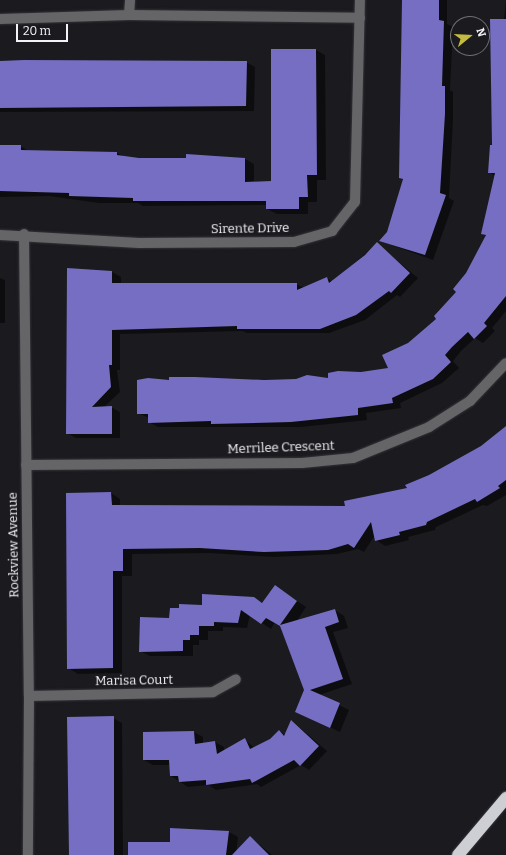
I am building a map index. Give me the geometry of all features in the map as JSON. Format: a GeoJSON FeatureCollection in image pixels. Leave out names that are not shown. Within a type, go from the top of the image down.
{"type":"FeatureCollection","features":[{"type":"Feature","properties":{"kind":"highway"},"geometry":{"type":"LineString","coordinates":[[458,855],[506,798]]}},
{"type":"Feature","properties":{"kind":"street"},"geometry":{"type":"LineString","coordinates":[[129,15],[130,0]]}},
{"type":"Feature","properties":{"kind":"street","name":"Sirente Drive"},"geometry":{"type":"LineString","coordinates":[[0,234],[24,234],[139,243],[294,242],[332,231],[355,202],[360,0]]}},
{"type":"Feature","properties":{"kind":"street"},"geometry":{"type":"LineString","coordinates":[[0,19],[129,15],[360,18]]}},
{"type":"Feature","properties":{"kind":"street","name":"Rockview Avenue"},"geometry":{"type":"LineString","coordinates":[[24,234],[29,696],[28,855]]}},
{"type":"Feature","properties":{"kind":"street","name":"Merrilee Crescent"},"geometry":{"type":"LineString","coordinates":[[26,465],[302,463],[353,458],[429,428],[470,401],[506,363]]}},
{"type":"Feature","properties":{"kind":"street","name":"Marisa Court"},"geometry":{"type":"LineString","coordinates":[[29,696],[213,692],[236,679]]}},
{"type":"Feature","properties":{"kind":"building"},"geometry":{"type":"Polygon","coordinates":[[[402,0],[439,0],[439,20],[444,21],[442,86],[445,86],[445,114],[440,193],[446,195],[425,255],[379,241],[387,232],[403,179],[399,178],[402,0]]]}},
{"type":"Feature","properties":{"kind":"building"},"geometry":{"type":"Polygon","coordinates":[[[490,19],[506,19],[506,296],[484,323],[487,326],[474,339],[468,332],[452,347],[445,355],[451,362],[433,379],[392,398],[393,403],[358,408],[358,415],[291,422],[211,424],[211,421],[148,423],[148,414],[137,414],[137,380],[148,378],[169,380],[169,377],[195,377],[264,380],[296,379],[307,375],[328,378],[328,373],[338,371],[361,372],[388,368],[382,355],[408,343],[436,319],[434,316],[456,292],[453,289],[466,273],[486,235],[481,234],[495,173],[488,173],[490,145],[492,145],[490,19]]]}},
{"type":"Feature","properties":{"kind":"building"},"geometry":{"type":"Polygon","coordinates":[[[271,49],[316,49],[317,175],[307,175],[308,197],[299,197],[299,209],[266,209],[266,201],[133,201],[133,198],[69,196],[69,193],[0,191],[0,145],[21,145],[21,150],[117,152],[117,155],[139,158],[186,158],[186,154],[245,158],[245,182],[271,181],[271,49]]]}},
{"type":"Feature","properties":{"kind":"building"},"geometry":{"type":"Polygon","coordinates":[[[0,61],[247,61],[246,106],[0,108],[0,61]]]}},
{"type":"Feature","properties":{"kind":"building"},"geometry":{"type":"Polygon","coordinates":[[[377,242],[410,273],[391,293],[389,291],[356,315],[320,329],[237,329],[237,326],[112,330],[112,365],[109,365],[111,387],[92,407],[112,406],[112,434],[66,434],[67,268],[112,271],[112,283],[297,283],[297,290],[327,277],[329,283],[365,255],[377,242]]]}},
{"type":"Feature","properties":{"kind":"building"},"geometry":{"type":"Polygon","coordinates":[[[506,426],[506,480],[498,486],[500,488],[477,502],[475,499],[427,522],[426,525],[399,532],[400,535],[375,541],[371,522],[354,548],[348,544],[328,550],[264,552],[200,548],[123,549],[123,571],[113,571],[113,668],[67,669],[66,493],[111,492],[112,505],[345,506],[344,501],[407,488],[405,485],[429,475],[481,446],[506,426]]]}},
{"type":"Feature","properties":{"kind":"building"},"geometry":{"type":"Polygon","coordinates":[[[275,585],[297,601],[280,625],[335,609],[339,622],[325,627],[343,679],[310,690],[340,703],[330,728],[295,712],[304,690],[280,626],[266,618],[261,624],[241,610],[238,623],[214,622],[214,626],[199,626],[199,635],[190,635],[190,640],[183,640],[183,651],[139,652],[140,617],[169,618],[170,608],[179,608],[179,604],[202,605],[202,594],[254,597],[262,603],[275,585]]]}},
{"type":"Feature","properties":{"kind":"building"},"geometry":{"type":"Polygon","coordinates":[[[114,716],[114,855],[69,855],[67,717],[114,716]]]}},
{"type":"Feature","properties":{"kind":"building"},"geometry":{"type":"Polygon","coordinates":[[[291,720],[319,746],[300,766],[294,760],[252,783],[250,779],[206,785],[206,780],[179,782],[178,776],[170,776],[169,760],[143,760],[143,732],[194,731],[195,744],[215,741],[217,754],[245,738],[250,749],[270,739],[279,730],[284,736],[291,720]]]}},
{"type":"Feature","properties":{"kind":"building"},"geometry":{"type":"Polygon","coordinates":[[[170,828],[229,831],[226,855],[128,855],[128,842],[170,842],[170,828]]]}},
{"type":"Feature","properties":{"kind":"building"},"geometry":{"type":"Polygon","coordinates":[[[250,836],[269,855],[232,855],[250,836]]]}}]}
